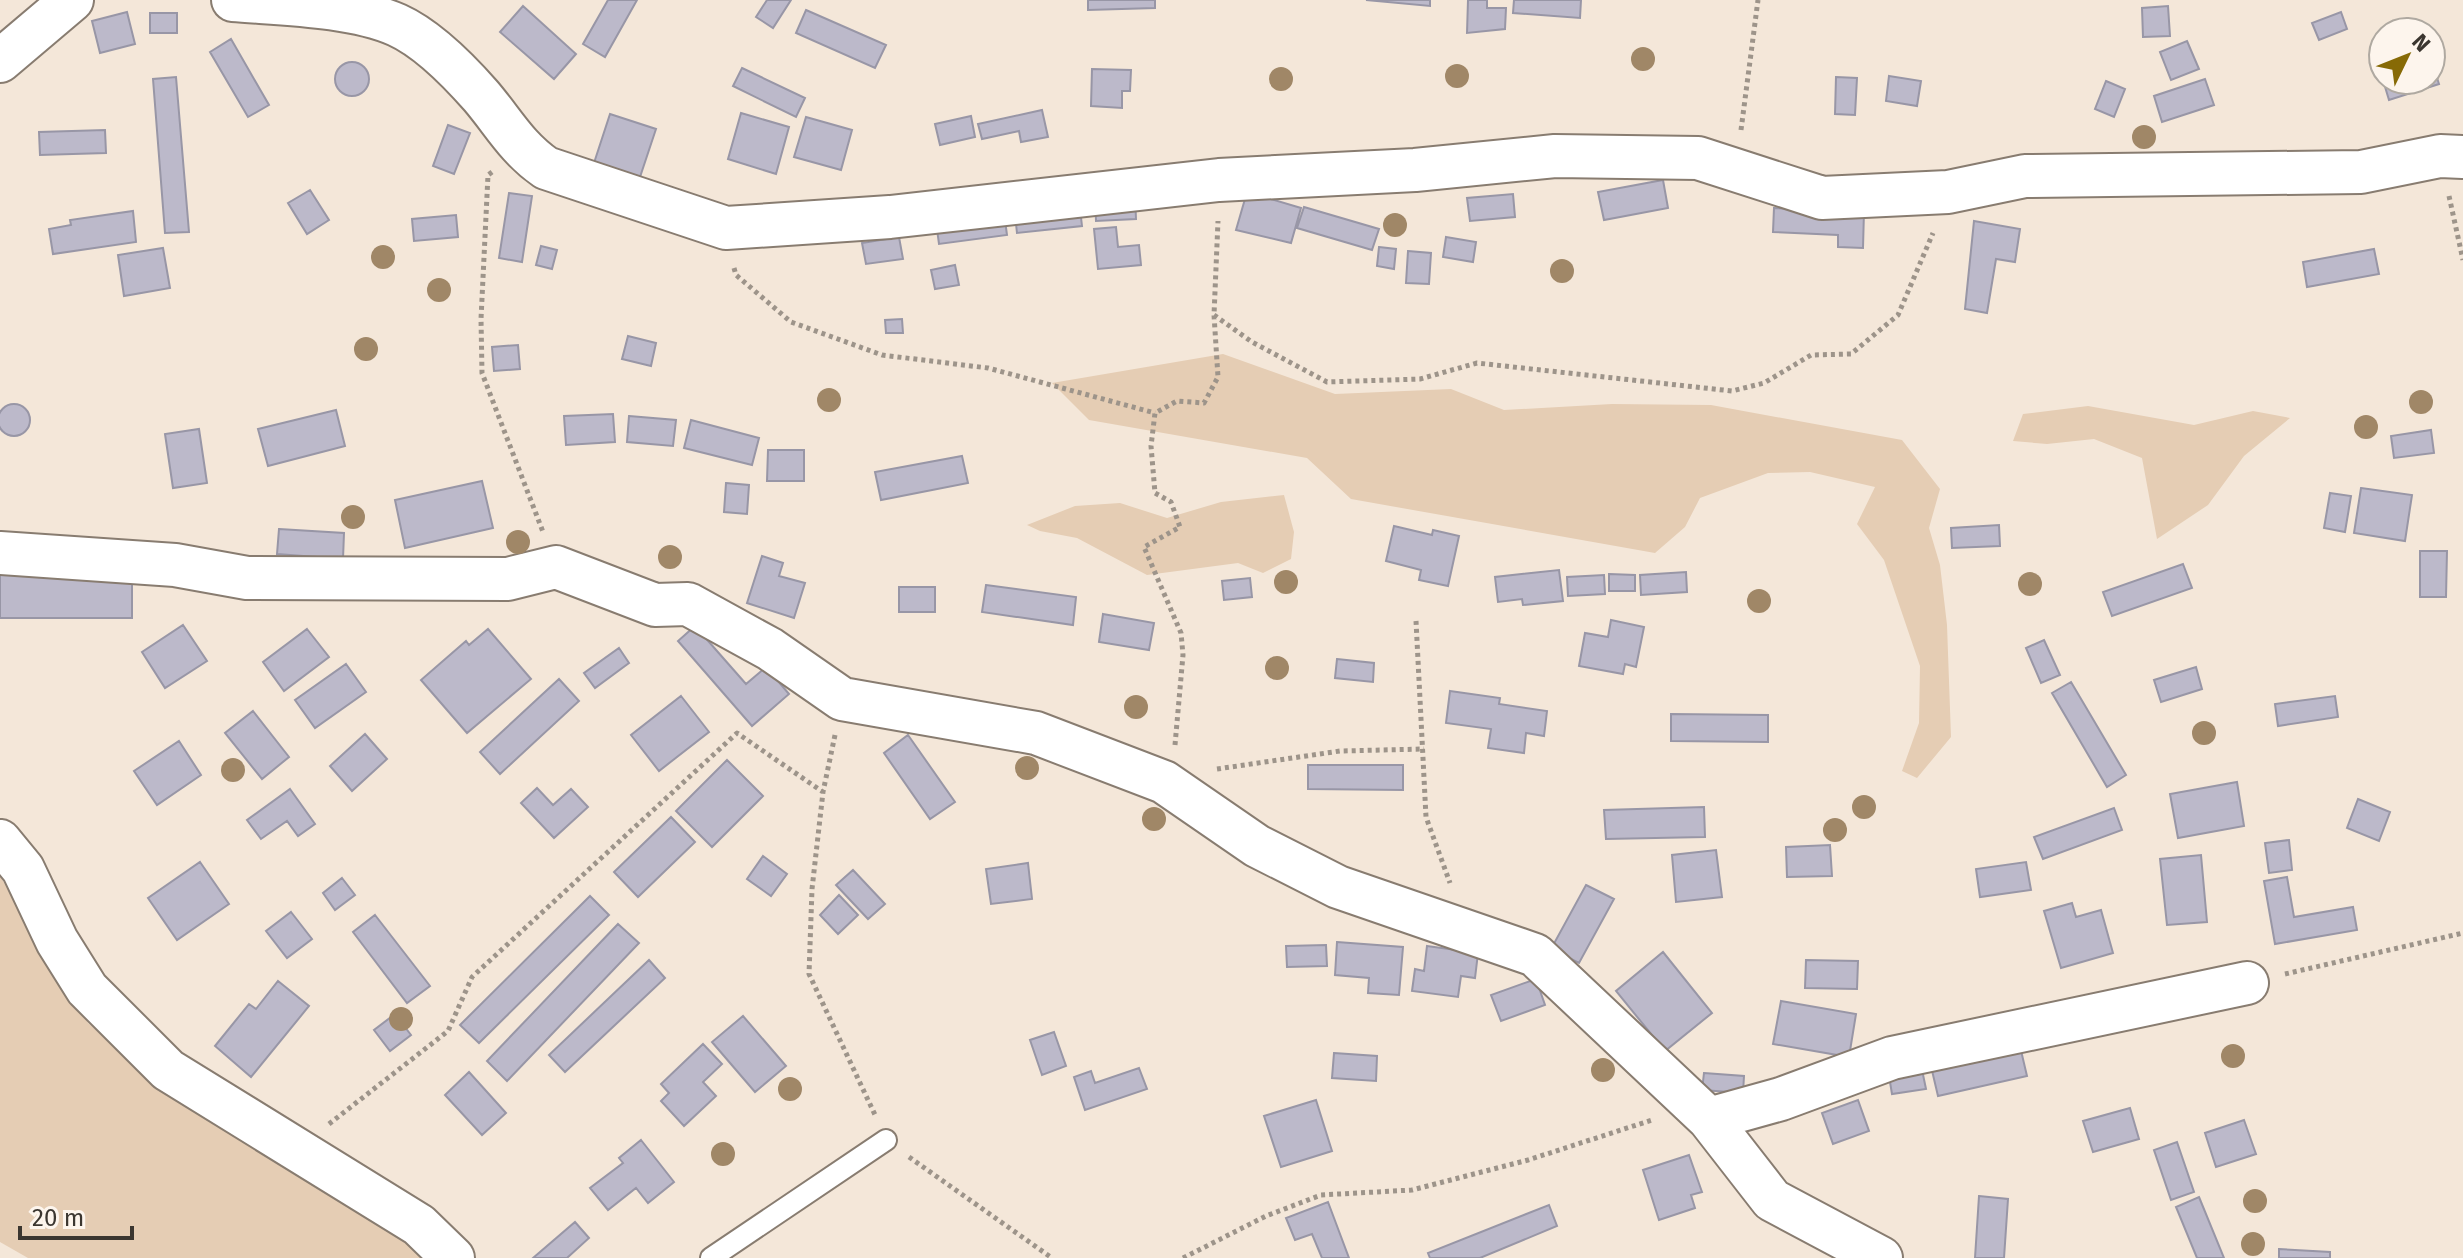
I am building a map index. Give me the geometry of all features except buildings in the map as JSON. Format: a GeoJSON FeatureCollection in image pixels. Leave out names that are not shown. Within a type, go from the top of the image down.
{"type":"FeatureCollection","features":[{"type":"Feature","properties":{"kind":"street"},"geometry":{"type":"LineString","coordinates":[[0,61],[72,0]]}},
{"type":"Feature","properties":{"kind":"street"},"geometry":{"type":"LineString","coordinates":[[233,0],[405,12],[481,97],[522,151],[546,168],[726,228],[890,217],[1219,180],[1415,170],[1555,156],[1698,158],[1822,198],[1948,192],[2025,176],[2361,172],[2451,156]]}},
{"type":"Feature","properties":{"kind":"street"},"geometry":{"type":"LineString","coordinates":[[0,553],[175,565],[247,578],[508,579],[556,567],[655,605],[688,604],[770,649],[842,699],[1036,733],[1164,782],[1257,846],[1338,887],[1488,936],[1535,955],[1709,1119],[1772,1200],[1881,1258]]}},
{"type":"Feature","properties":{"kind":"street"},"geometry":{"type":"LineString","coordinates":[[0,841],[23,869],[57,941],[87,989],[168,1070],[419,1225],[453,1258]]}},
{"type":"Feature","properties":{"kind":"street"},"geometry":{"type":"LineString","coordinates":[[1709,1119],[1781,1099],[1892,1058],[2247,983]]}},
{"type":"Feature","properties":{"kind":"lane"},"geometry":{"type":"LineString","coordinates":[[711,1258],[886,1140]]}},
{"type":"Feature","properties":{"kind":"path"},"geometry":{"type":"LineString","coordinates":[[1741,171],[1739,144],[1758,0]]}},
{"type":"Feature","properties":{"kind":"path"},"geometry":{"type":"LineString","coordinates":[[522,151],[488,175],[481,319],[482,373],[556,567]]}},
{"type":"Feature","properties":{"kind":"path"},"geometry":{"type":"LineString","coordinates":[[2451,156],[2463,260]]}},
{"type":"Feature","properties":{"kind":"path"},"geometry":{"type":"LineString","coordinates":[[726,228],[736,275],[791,322],[882,355],[988,368],[1155,413],[1177,401],[1204,403],[1218,377],[1214,315],[1219,180]]}},
{"type":"Feature","properties":{"kind":"path"},"geometry":{"type":"LineString","coordinates":[[1214,315],[1252,342],[1327,382],[1420,379],[1477,363],[1732,391],[1764,383],[1811,355],[1851,354],[1898,315],[1948,192]]}},
{"type":"Feature","properties":{"kind":"path"},"geometry":{"type":"LineString","coordinates":[[1155,413],[1151,446],[1155,493],[1171,502],[1180,527],[1144,547],[1181,633],[1183,655],[1174,753]]}},
{"type":"Feature","properties":{"kind":"path"},"geometry":{"type":"LineString","coordinates":[[1416,621],[1426,817],[1450,883],[1488,936]]}},
{"type":"Feature","properties":{"kind":"path"},"geometry":{"type":"LineString","coordinates":[[842,699],[823,792],[812,889],[809,974],[886,1140],[1052,1258]]}},
{"type":"Feature","properties":{"kind":"path"},"geometry":{"type":"LineString","coordinates":[[297,1150],[448,1031],[472,977],[737,733],[823,792]]}},
{"type":"Feature","properties":{"kind":"path"},"geometry":{"type":"LineString","coordinates":[[1202,769],[1231,770],[1340,751],[1424,749]]}},
{"type":"Feature","properties":{"kind":"path"},"geometry":{"type":"LineString","coordinates":[[2247,983],[2463,933]]}},
{"type":"Feature","properties":{"kind":"path"},"geometry":{"type":"LineString","coordinates":[[1183,1258],[1266,1216],[1321,1195],[1412,1190],[1528,1160],[1653,1120],[1709,1119]]}},
{"type":"Feature","properties":{"kind":"shaded area"},"geometry":{"type":"Polygon","coordinates":[[[1223,354],[1335,394],[1451,389],[1504,410],[1612,404],[1711,405],[1902,440],[1940,489],[1929,528],[1940,565],[1947,625],[1951,737],[1917,778],[1902,771],[1919,723],[1920,666],[1884,560],[1857,524],[1875,487],[1810,472],[1768,473],[1700,498],[1685,527],[1655,553],[1351,499],[1307,458],[1089,420],[1052,383],[1223,354]]]}},
{"type":"Feature","properties":{"kind":"shaded area"},"geometry":{"type":"Polygon","coordinates":[[[2088,406],[2194,425],[2253,411],[2290,418],[2244,456],[2208,505],[2157,539],[2142,458],[2094,439],[2047,444],[2013,441],[2023,414],[2088,406]]]}},
{"type":"Feature","properties":{"kind":"shaded area"},"geometry":{"type":"Polygon","coordinates":[[[1284,495],[1294,532],[1291,559],[1263,573],[1238,563],[1147,575],[1077,538],[1040,531],[1027,525],[1075,506],[1120,503],[1167,518],[1221,502],[1284,495]]]}},
{"type":"Feature","properties":{"kind":"shaded area"},"geometry":{"type":"Polygon","coordinates":[[[0,877],[26,912],[88,1023],[156,1082],[232,1121],[430,1258],[28,1258],[0,1242],[0,877]]]}}]}
